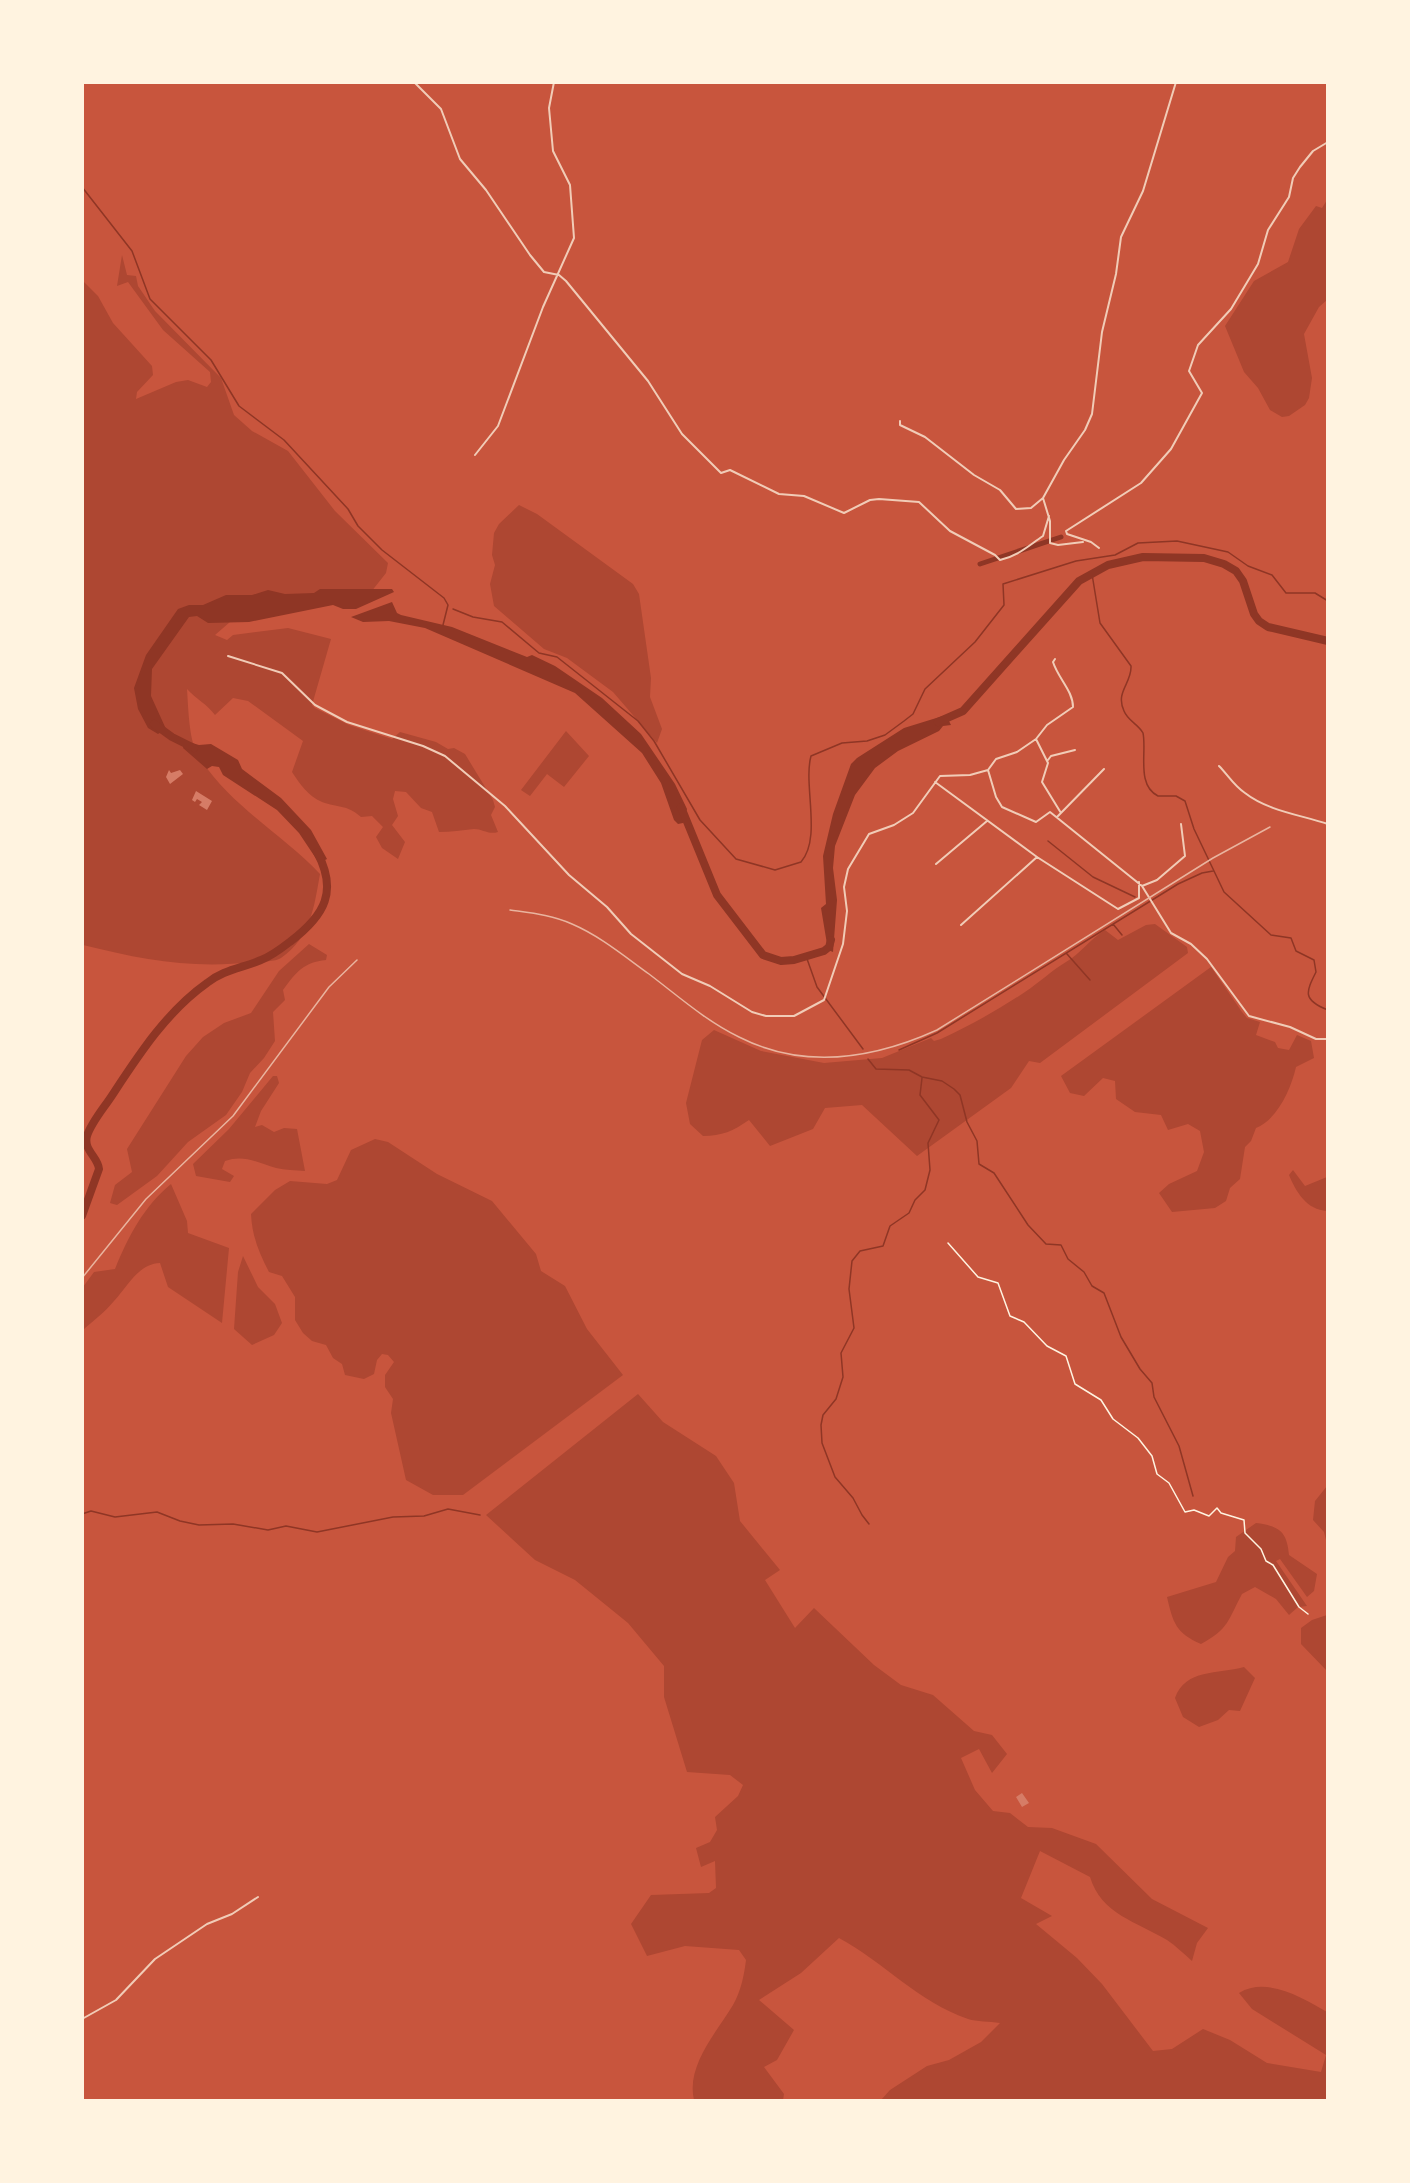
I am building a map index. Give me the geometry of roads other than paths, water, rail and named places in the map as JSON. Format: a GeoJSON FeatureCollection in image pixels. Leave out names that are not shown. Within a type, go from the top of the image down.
{"type":"FeatureCollection","features":[{"type":"Feature","properties":{"kind":"street"},"geometry":{"type":"LineString","coordinates":[[414,82],[441,109],[460,159],[486,190],[530,255],[544,272],[559,275],[648,381],[682,434],[721,473],[730,470],[779,494],[804,496],[844,513],[870,500],[919,502],[927,507],[950,531],[995,555],[1000,560],[1020,554],[1028,544],[1043,536],[1049,516]]}},
{"type":"Feature","properties":{"kind":"street"},"geometry":{"type":"LineString","coordinates":[[475,455],[498,426],[517,373],[571,249],[574,227],[570,185],[553,151],[549,108],[554,82]]}},
{"type":"Feature","properties":{"kind":"street"},"geometry":{"type":"LineString","coordinates":[[900,421],[900,425],[925,437],[974,475],[1000,490],[1016,509],[1031,508],[1043,498],[1064,460],[1081,437],[1092,414],[1102,332],[1116,274],[1121,237],[1143,191],[1176,82]]}},
{"type":"Feature","properties":{"kind":"street"},"geometry":{"type":"LineString","coordinates":[[1099,548],[1067,534],[1066,531],[1141,483],[1180,434],[1202,393],[1189,371],[1198,345],[1231,309],[1258,264],[1268,230],[1289,197],[1293,178],[1300,167],[1313,151],[1328,142]]}},
{"type":"Feature","properties":{"kind":"street"},"geometry":{"type":"LineString","coordinates":[[1043,498],[1049,516],[1050,543],[1058,545],[1086,541]]}},
{"type":"Feature","properties":{"kind":"street"},"geometry":{"type":"LineString","coordinates":[[228,656],[235,660],[282,672],[315,705],[347,722],[423,746],[445,756],[505,806],[574,880],[600,901],[652,952],[682,974],[710,986],[738,1006],[766,1016],[794,1016],[820,1003],[827,996],[846,923],[844,887],[848,869],[869,834],[894,825],[913,813],[935,781],[943,775],[970,776],[988,770],[996,759],[1017,752],[1036,739],[1047,725],[1073,707],[1070,694],[1055,670],[1053,662],[1055,659]]}},
{"type":"Feature","properties":{"kind":"street"},"geometry":{"type":"LineString","coordinates":[[1036,739],[1049,767],[1042,782],[1061,813]]}},
{"type":"Feature","properties":{"kind":"street"},"geometry":{"type":"LineString","coordinates":[[1047,760],[1051,756],[1075,750]]}},
{"type":"Feature","properties":{"kind":"street"},"geometry":{"type":"LineString","coordinates":[[1220,766],[1232,782],[1253,798],[1293,815],[1328,824]]}},
{"type":"Feature","properties":{"kind":"street"},"geometry":{"type":"LineString","coordinates":[[1057,817],[1104,769]]}},
{"type":"Feature","properties":{"kind":"street"},"geometry":{"type":"LineString","coordinates":[[988,770],[996,797],[1006,810],[1036,822],[1050,812],[1139,882],[1171,933],[1191,944],[1207,959],[1249,1016],[1290,1027],[1316,1039],[1328,1040]]}},
{"type":"Feature","properties":{"kind":"street"},"geometry":{"type":"LineString","coordinates":[[935,781],[1037,857],[1118,909],[1139,898],[1139,882]]}},
{"type":"Feature","properties":{"kind":"street"},"geometry":{"type":"LineString","coordinates":[[936,864],[987,821]]}},
{"type":"Feature","properties":{"kind":"street"},"geometry":{"type":"LineString","coordinates":[[1142,886],[1160,879],[1185,856],[1181,824]]}},
{"type":"Feature","properties":{"kind":"street"},"geometry":{"type":"LineString","coordinates":[[961,925],[1037,857]]}},
{"type":"Feature","properties":{"kind":"street"},"geometry":{"type":"LineString","coordinates":[[82,2019],[116,2000],[155,1959],[207,1924],[232,1914],[258,1897]]}},
{"type":"Feature","properties":{"kind":"waterway"},"geometry":{"type":"LineString","coordinates":[[82,187],[132,251],[150,299],[211,360],[239,406],[284,440],[348,509],[358,526],[382,550],[444,598],[448,605],[443,625]]}},
{"type":"Feature","properties":{"kind":"waterway"},"geometry":{"type":"LineString","coordinates":[[980,564],[1061,537]]}},
{"type":"Feature","properties":{"kind":"waterway"},"geometry":{"type":"LineString","coordinates":[[453,609],[473,617],[502,622],[539,653],[557,657],[638,721],[654,741],[700,820],[736,859],[775,870],[801,862],[807,852],[811,826],[809,781],[811,756],[842,743],[867,741],[885,735],[913,714],[925,689],[975,642],[1004,605],[1003,584],[1076,561],[1115,555],[1138,543],[1177,541],[1228,552],[1248,566],[1272,575],[1286,593],[1315,593],[1328,601]]}},
{"type":"Feature","properties":{"kind":"waterway"},"geometry":{"type":"LineString","coordinates":[[938,722],[963,711],[1079,581],[1108,565],[1143,557],[1204,558],[1224,564],[1236,571],[1243,581],[1254,614],[1259,621],[1268,627],[1328,641]]}},
{"type":"Feature","properties":{"kind":"waterway"},"geometry":{"type":"LineString","coordinates":[[1092,574],[1100,623],[1131,666],[1121,698],[1126,714],[1143,733],[1147,784],[1158,796],[1176,796],[1185,801],[1194,829],[1224,892],[1271,935],[1291,938],[1296,951],[1314,960],[1316,972],[1308,995],[1314,1003],[1328,1010]]}},
{"type":"Feature","properties":{"kind":"waterway"},"geometry":{"type":"LineString","coordinates":[[154,724],[172,737],[194,748]]}},
{"type":"Feature","properties":{"kind":"waterway"},"geometry":{"type":"LineString","coordinates":[[681,807],[717,895],[763,955],[781,961],[794,960],[824,951],[829,947],[831,940]]}},
{"type":"Feature","properties":{"kind":"waterway"},"geometry":{"type":"LineString","coordinates":[[1048,841],[1093,877],[1135,897]]}},
{"type":"Feature","properties":{"kind":"waterway"},"geometry":{"type":"LineString","coordinates":[[82,1216],[99,1169],[86,1141],[94,1121],[154,1036],[178,1007],[220,975],[273,954],[312,922],[320,912],[327,890],[327,879],[317,852]]}},
{"type":"Feature","properties":{"kind":"waterway"},"geometry":{"type":"LineString","coordinates":[[899,1050],[937,1033],[1178,884],[1202,873],[1213,871]]}},
{"type":"Feature","properties":{"kind":"waterway"},"geometry":{"type":"LineString","coordinates":[[1113,924],[1122,935]]}},
{"type":"Feature","properties":{"kind":"waterway"},"geometry":{"type":"LineString","coordinates":[[1067,954],[1090,980]]}},
{"type":"Feature","properties":{"kind":"waterway"},"geometry":{"type":"LineString","coordinates":[[806,956],[817,987],[863,1049]]}},
{"type":"Feature","properties":{"kind":"waterway"},"geometry":{"type":"LineString","coordinates":[[868,1059],[876,1069],[909,1070],[922,1077],[942,1081],[960,1095],[967,1122],[977,1141],[979,1164],[994,1173],[1028,1225],[1046,1244],[1061,1245],[1068,1259],[1084,1272],[1092,1286],[1104,1293],[1121,1337],[1140,1369],[1152,1383],[1154,1397],[1179,1446],[1193,1496]]}},
{"type":"Feature","properties":{"kind":"waterway"},"geometry":{"type":"LineString","coordinates":[[869,1524],[853,1498],[835,1477],[822,1443],[821,1425],[823,1415],[836,1399],[843,1377],[841,1353],[854,1328],[849,1289],[852,1261],[860,1251],[883,1246],[890,1226],[909,1213],[915,1200],[925,1190],[930,1170],[928,1143],[939,1120],[920,1095],[922,1078]]}},
{"type":"Feature","properties":{"kind":"waterway"},"geometry":{"type":"LineString","coordinates":[[82,1514],[91,1511],[115,1517],[157,1512],[199,1525],[233,1524],[268,1530],[286,1526],[317,1532],[393,1517],[424,1516],[448,1509],[480,1515]]}},
{"type":"Feature","properties":{"kind":"railway"},"geometry":{"type":"LineString","coordinates":[[510,910],[557,918],[592,934],[621,953],[704,1016],[739,1037],[788,1054],[838,1057],[888,1048],[937,1030],[1213,858],[1270,827]]}},
{"type":"Feature","properties":{"kind":"railway"},"geometry":{"type":"LineString","coordinates":[[82,1278],[146,1199],[233,1116],[329,987],[357,960]]}}]}
